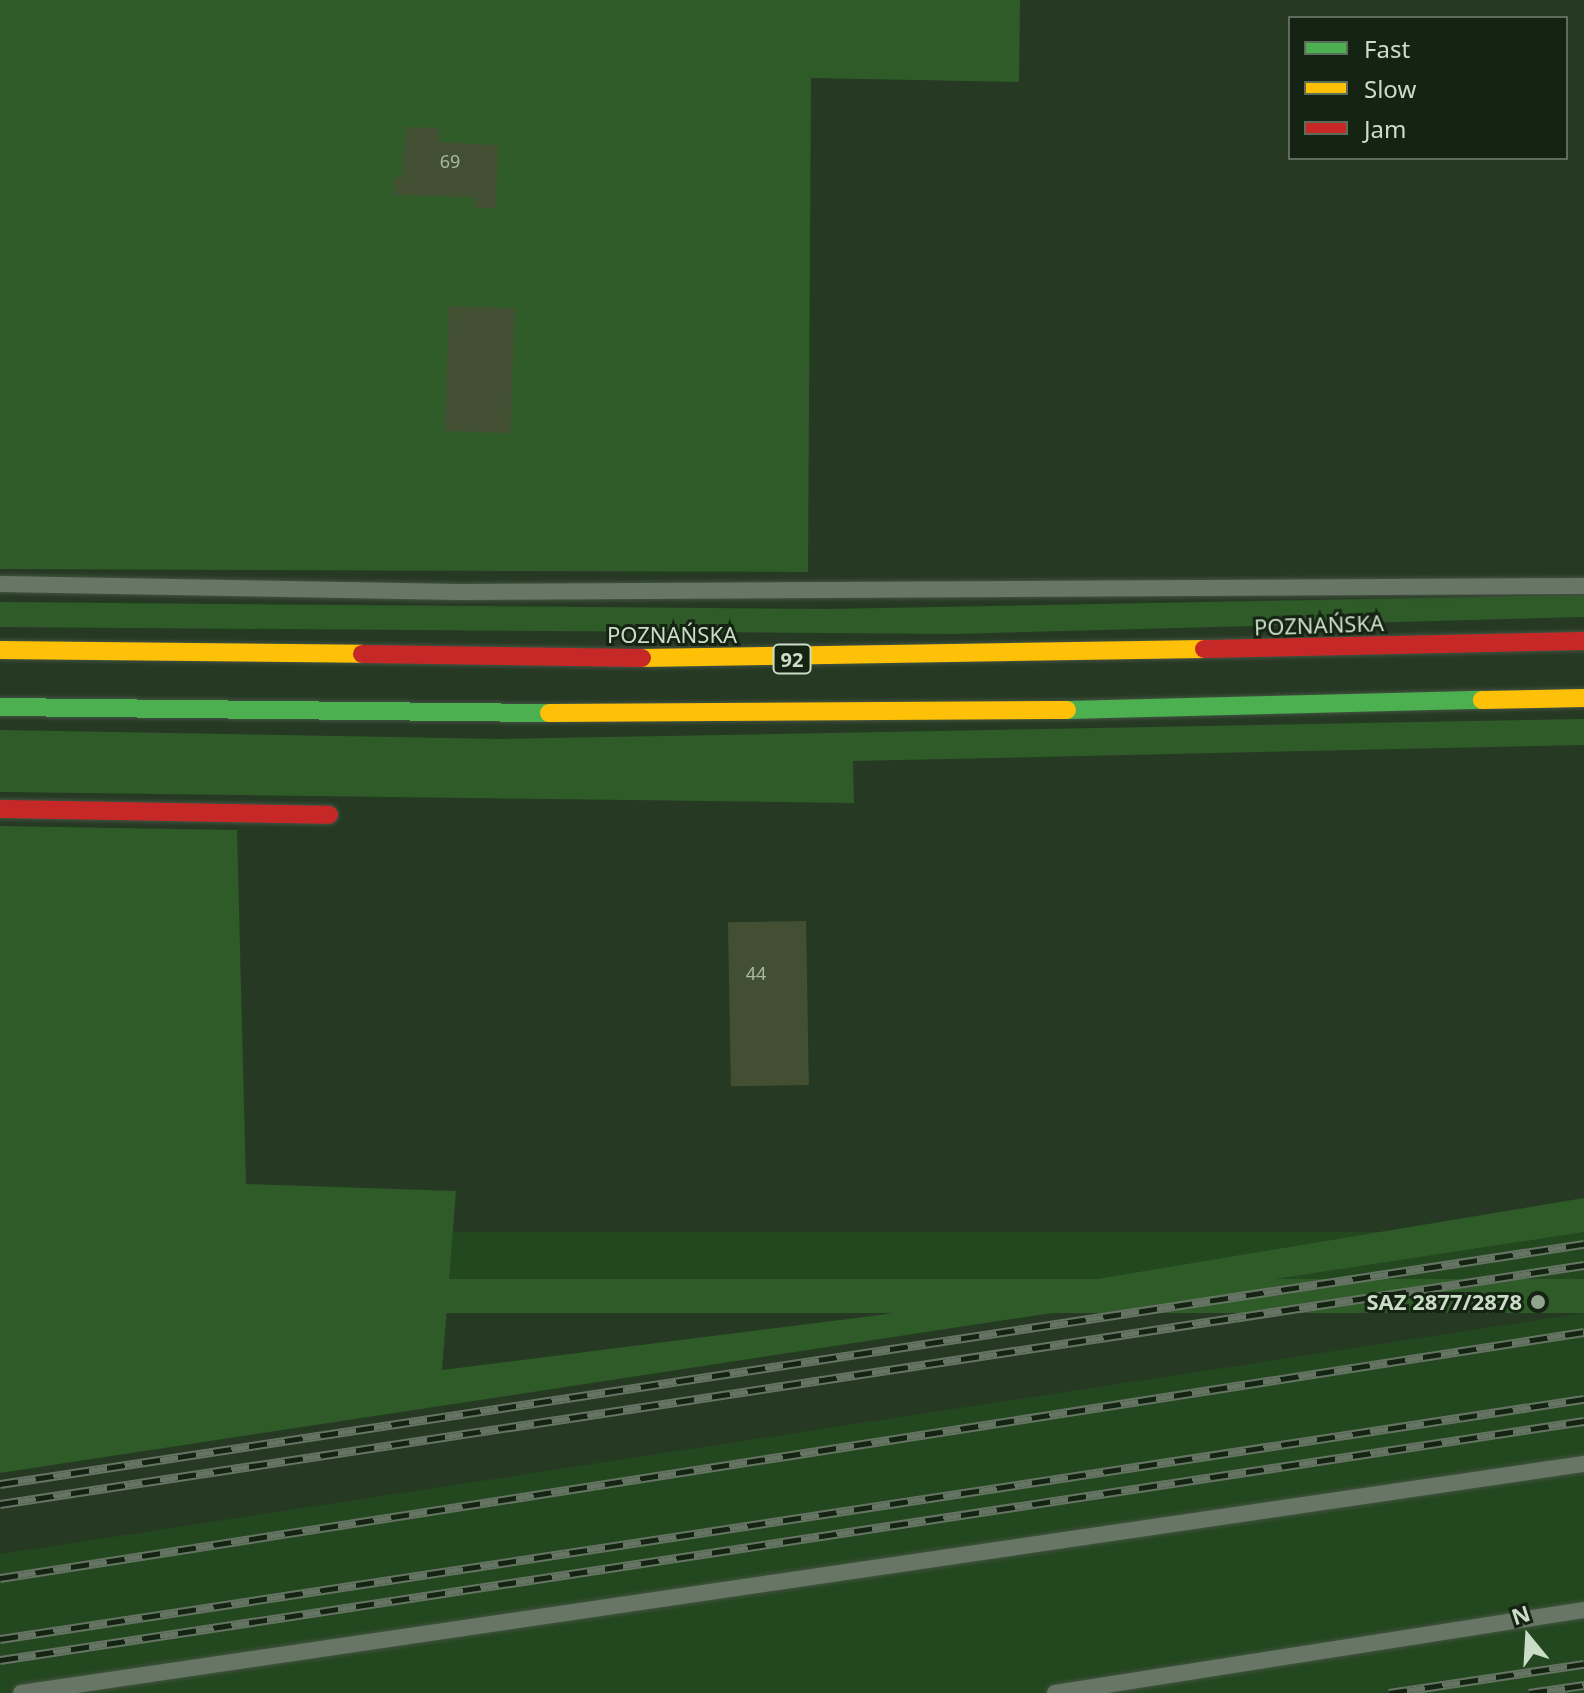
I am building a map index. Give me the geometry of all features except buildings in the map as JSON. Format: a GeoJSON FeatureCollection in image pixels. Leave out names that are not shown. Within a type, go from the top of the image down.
{"type":"FeatureCollection","features":[{"type":"Feature","properties":{"kind":"main road","name":"POZNAŃSKA"},"geometry":{"type":"LineString","coordinates":[[0,650],[736,659],[1584,641]]}},
{"type":"Feature","properties":{"kind":"main road"},"geometry":{"type":"LineString","coordinates":[[0,707],[786,716],[1584,698]]}},
{"type":"Feature","properties":{"kind":"main road"},"geometry":{"type":"LineString","coordinates":[[0,809],[329,815]]}},
{"type":"Feature","properties":{"kind":"lane"},"geometry":{"type":"LineString","coordinates":[[0,584],[459,592],[1584,586]]}},
{"type":"Feature","properties":{"kind":"lane"},"geometry":{"type":"LineString","coordinates":[[21,1693],[1584,1464]]}},
{"type":"Feature","properties":{"kind":"lane"},"geometry":{"type":"LineString","coordinates":[[1055,1693],[1584,1610]]}},
{"type":"Feature","properties":{"kind":"shaded area"},"geometry":{"type":"Polygon","coordinates":[[[0,0],[1020,0],[1019,82],[811,78],[808,572],[0,569],[0,0]]]}},
{"type":"Feature","properties":{"kind":"shaded area"},"geometry":{"type":"Polygon","coordinates":[[[1584,595],[1584,617],[953,634],[0,627],[0,602],[828,609],[1584,595]]]}},
{"type":"Feature","properties":{"kind":"shaded area"},"geometry":{"type":"Polygon","coordinates":[[[1584,719],[1584,745],[853,761],[854,803],[0,792],[0,730],[501,739],[1584,719]]]}},
{"type":"Feature","properties":{"kind":"shaded area"},"geometry":{"type":"Polygon","coordinates":[[[0,826],[237,830],[246,1184],[456,1191],[442,1370],[880,1315],[1584,1198],[1584,1232],[0,1473],[0,826]]]}},
{"type":"Feature","properties":{"kind":"shaded area"},"geometry":{"type":"Polygon","coordinates":[[[0,1232],[1584,1232],[1584,1279],[0,1279],[0,1232]]]}},
{"type":"Feature","properties":{"kind":"shaded area"},"geometry":{"type":"Polygon","coordinates":[[[0,1279],[1584,1279],[1584,1313],[0,1313],[0,1279]]]}},
{"type":"Feature","properties":{"kind":"shaded area"},"geometry":{"type":"Polygon","coordinates":[[[1584,1313],[1584,1693],[0,1693],[0,1554],[1584,1313]]]}},
{"type":"Feature","properties":{"kind":"railway"},"geometry":{"type":"LineString","coordinates":[[0,1484],[1584,1244]]}},
{"type":"Feature","properties":{"kind":"railway"},"geometry":{"type":"LineString","coordinates":[[0,1504],[1584,1265]]}},
{"type":"Feature","properties":{"kind":"railway"},"geometry":{"type":"LineString","coordinates":[[0,1578],[1584,1332]]}},
{"type":"Feature","properties":{"kind":"railway"},"geometry":{"type":"LineString","coordinates":[[0,1639],[1584,1399]]}},
{"type":"Feature","properties":{"kind":"railway"},"geometry":{"type":"LineString","coordinates":[[0,1660],[1584,1421]]}},
{"type":"Feature","properties":{"kind":"railway"},"geometry":{"type":"LineString","coordinates":[[1389,1693],[1584,1664]]}},
{"type":"Feature","properties":{"kind":"railway"},"geometry":{"type":"LineString","coordinates":[[1529,1693],[1584,1685]]}},
{"type":"Feature","properties":{"kind":"traffic: fast"},"geometry":{"type":"LineString","coordinates":[[1067,710],[1482,700]]}},
{"type":"Feature","properties":{"kind":"traffic: fast"},"geometry":{"type":"LineString","coordinates":[[0,707],[549,713]]}},
{"type":"Feature","properties":{"kind":"traffic: slow"},"geometry":{"type":"LineString","coordinates":[[642,658],[1204,649]]}},
{"type":"Feature","properties":{"kind":"traffic: slow"},"geometry":{"type":"LineString","coordinates":[[0,650],[362,654]]}},
{"type":"Feature","properties":{"kind":"traffic: slow"},"geometry":{"type":"LineString","coordinates":[[1482,700],[1584,698]]}},
{"type":"Feature","properties":{"kind":"traffic: slow"},"geometry":{"type":"LineString","coordinates":[[549,713],[1067,710]]}},
{"type":"Feature","properties":{"kind":"traffic: jam"},"geometry":{"type":"LineString","coordinates":[[1204,649],[1584,641]]}},
{"type":"Feature","properties":{"kind":"traffic: jam"},"geometry":{"type":"LineString","coordinates":[[362,654],[642,658]]}},
{"type":"Feature","properties":{"kind":"traffic: jam"},"geometry":{"type":"LineString","coordinates":[[0,809],[329,815]]}},
{"type":"Feature","properties":{"kind":"place","name":"SAZ 2877/2878"},"geometry":{"type":"Point","coordinates":[1538,1302]}}]}
